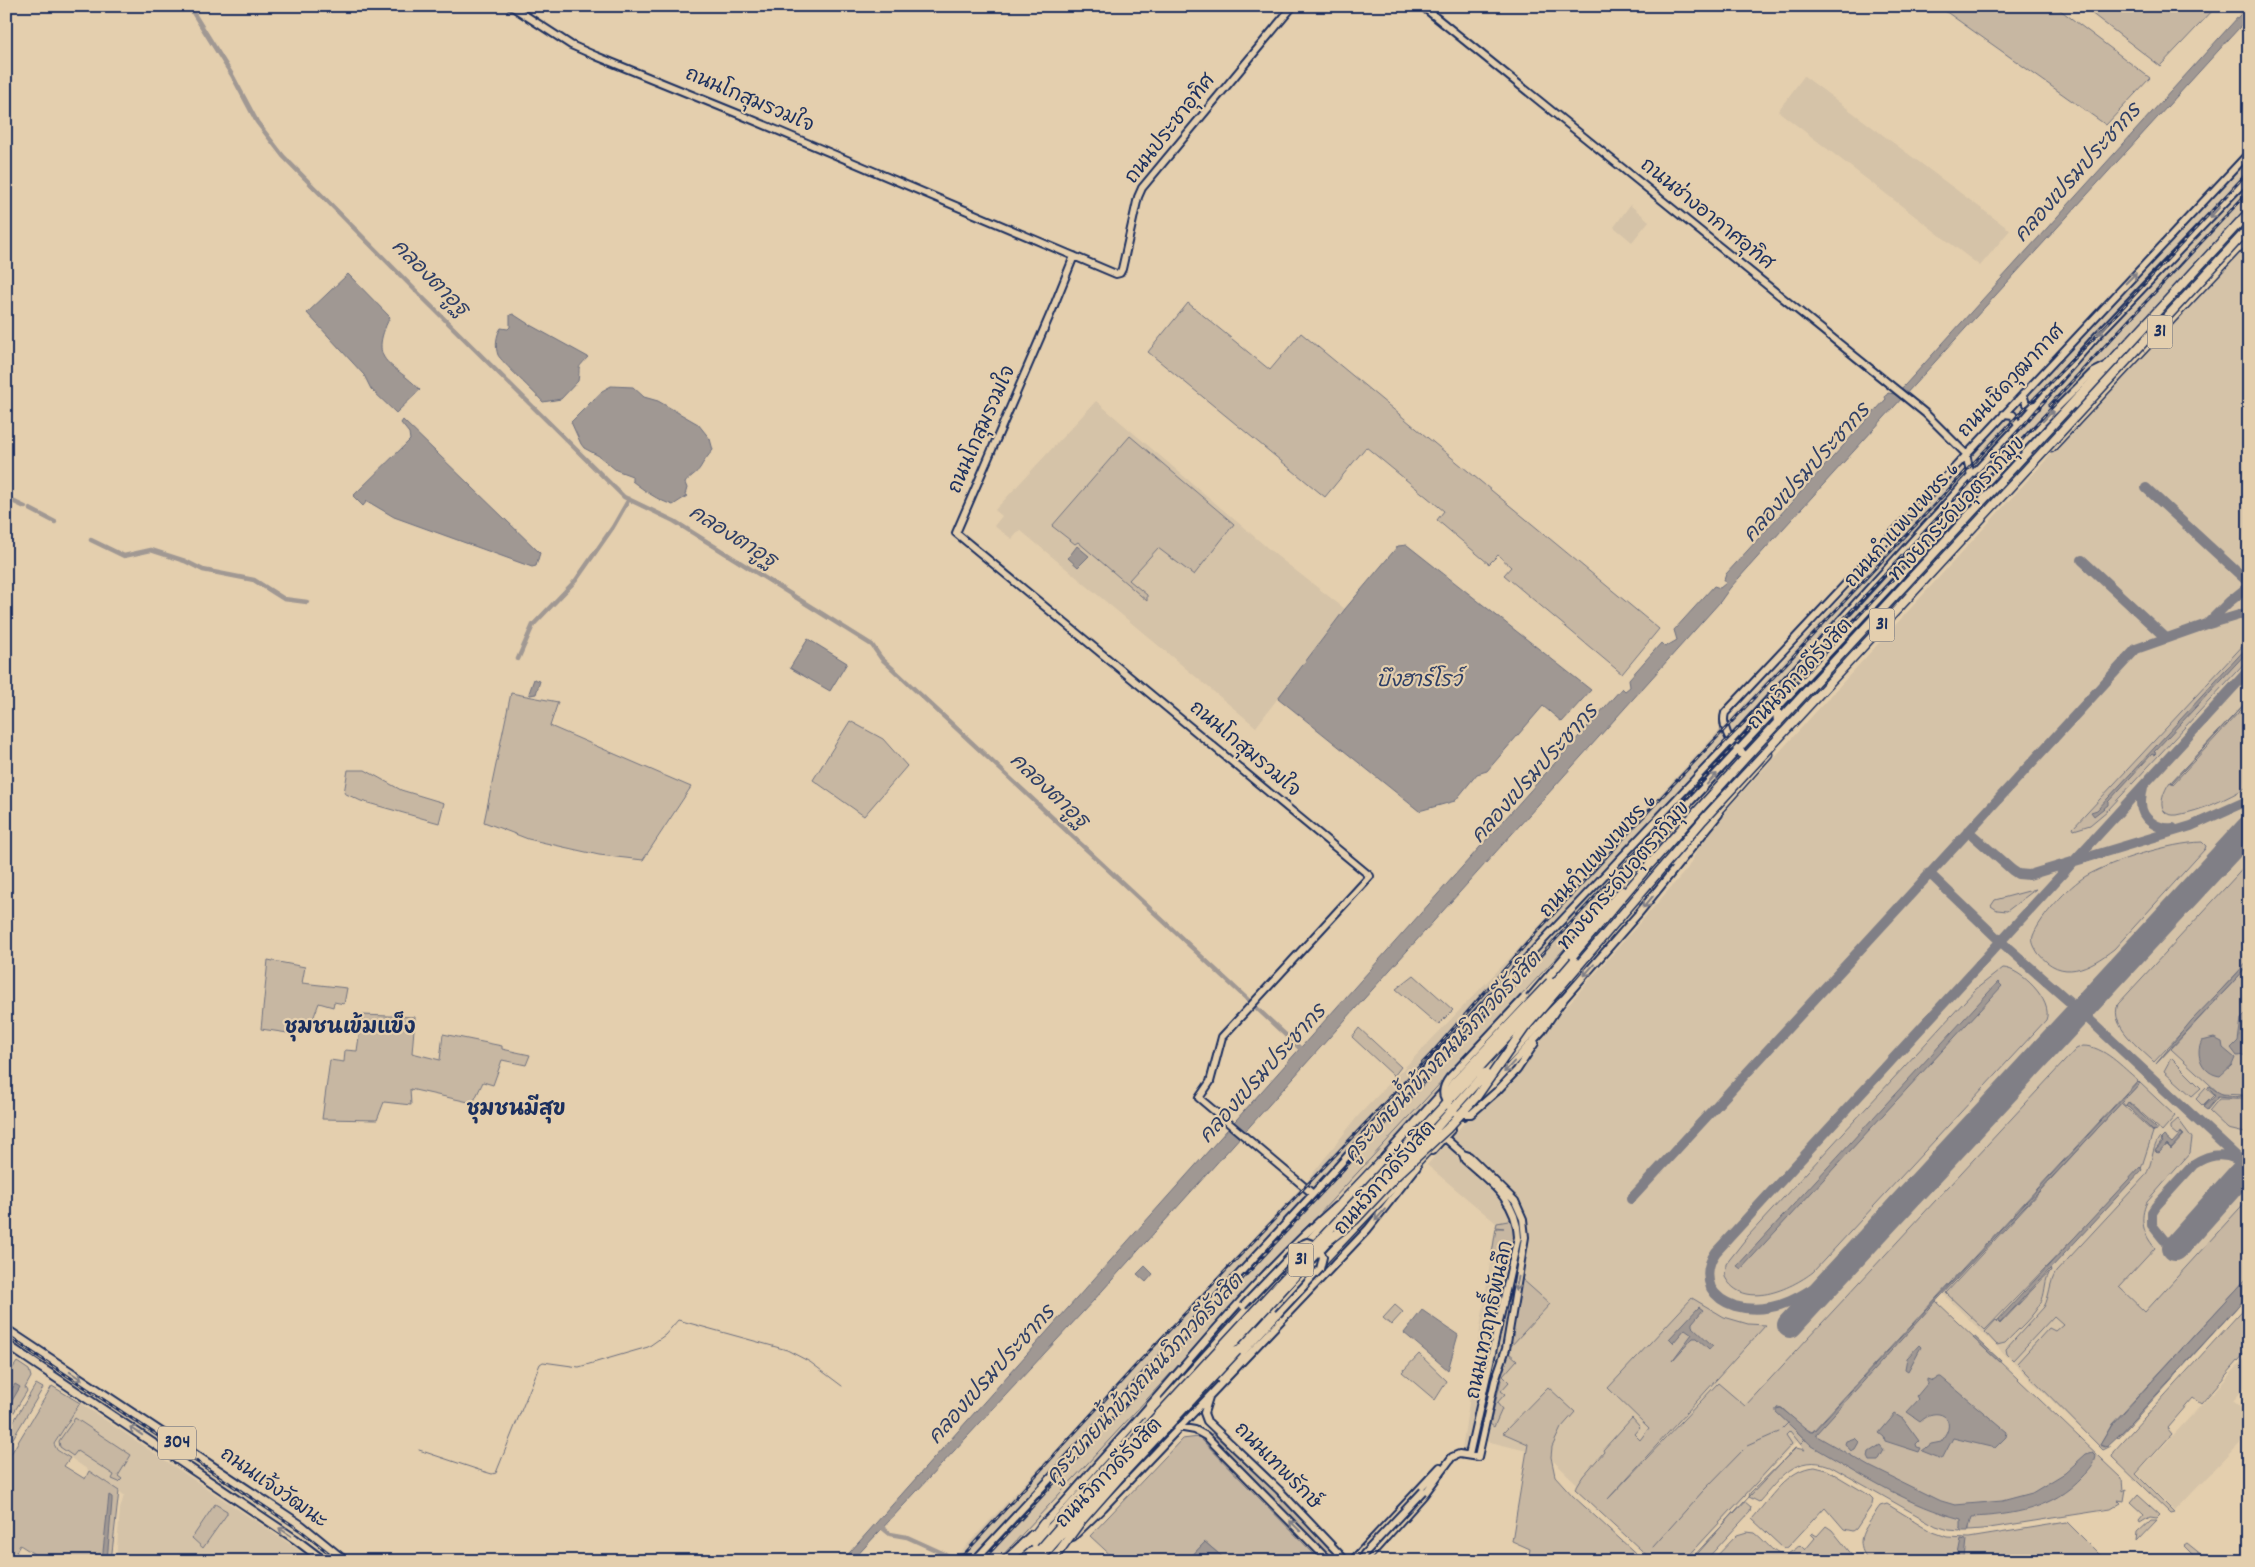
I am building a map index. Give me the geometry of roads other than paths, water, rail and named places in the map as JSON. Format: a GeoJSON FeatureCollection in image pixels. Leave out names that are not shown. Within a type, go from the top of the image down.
{"type":"FeatureCollection","features":[{"type":"Feature","properties":{"kind":"highway","name":"ถนนวิภาวดีรังสิต"},"geometry":{"type":"LineString","coordinates":[[1021,1561],[1329,1219],[1343,1200],[1380,1162],[1398,1148],[1467,1075],[1545,989],[1650,864],[1746,758],[2104,367],[2249,212]]}},
{"type":"Feature","properties":{"kind":"highway","name":"ทางยกระดับอุตราภิมุข"},"geometry":{"type":"LineString","coordinates":[[1030,1561],[1139,1436],[1517,1026],[1697,816],[2249,218]]}},
{"type":"Feature","properties":{"kind":"highway","name":"ทางยกระดับอุตราภิมุข"},"geometry":{"type":"LineString","coordinates":[[1037,1561],[1145,1439],[1329,1240],[1355,1220],[1404,1169],[1447,1129],[1477,1096],[1524,1029],[1703,820],[2249,228]]}},
{"type":"Feature","properties":{"kind":"highway","name":"ถนนวิภาวดีรังสิต"},"geometry":{"type":"LineString","coordinates":[[1037,1561],[1344,1227],[1413,1144],[1511,1036],[1578,970],[1946,558],[2249,236]]}},
{"type":"Feature","properties":{"kind":"highway"},"geometry":{"type":"LineString","coordinates":[[1777,709],[1778,723]]}},
{"type":"Feature","properties":{"kind":"highway"},"geometry":{"type":"LineString","coordinates":[[1738,750],[1746,758]]}},
{"type":"Feature","properties":{"kind":"highway","name":"31"},"geometry":{"type":"LineString","coordinates":[[1593,923],[1632,880],[1650,864]]}},
{"type":"Feature","properties":{"kind":"highway"},"geometry":{"type":"LineString","coordinates":[[1448,1106],[1449,1091],[1453,1084],[1534,997],[1574,961]]}},
{"type":"Feature","properties":{"kind":"highway"},"geometry":{"type":"LineString","coordinates":[[1050,1561],[1081,1520],[1320,1262],[1425,1156],[1509,1055],[1562,1001]]}},
{"type":"Feature","properties":{"kind":"highway"},"geometry":{"type":"LineString","coordinates":[[1261,1326],[1285,1291]]}},
{"type":"Feature","properties":{"kind":"highway"},"geometry":{"type":"LineString","coordinates":[[1141,1428],[1156,1399]]}},
{"type":"Feature","properties":{"kind":"highway"},"geometry":{"type":"LineString","coordinates":[[1010,1561],[1028,1544],[1044,1523]]}},
{"type":"Feature","properties":{"kind":"highway"},"geometry":{"type":"LineString","coordinates":[[1021,1561],[1064,1524]]}},
{"type":"Feature","properties":{"kind":"main road","name":"ถนนโกสุมรวมใจ"},"geometry":{"type":"LineString","coordinates":[[511,6],[572,45],[596,56],[1074,256],[956,532],[1370,876],[1222,1038],[1210,1082],[1199,1098],[1313,1194]]}},
{"type":"Feature","properties":{"kind":"main road","name":"ถนนประชาอุทิศ"},"geometry":{"type":"LineString","coordinates":[[1074,256],[1109,272],[1120,273],[1138,197],[1142,188],[1293,6]]}},
{"type":"Feature","properties":{"kind":"main road","name":"ถนนช่างอากาศอุทิศ"},"geometry":{"type":"LineString","coordinates":[[1422,6],[1910,401],[1939,426],[1966,454]]}},
{"type":"Feature","properties":{"kind":"main road","name":"ถนนเชิดวุฒากาศ"},"geometry":{"type":"LineString","coordinates":[[1730,742],[1724,718],[1725,713],[2249,153]]}},
{"type":"Feature","properties":{"kind":"main road","name":"ถนนกำแพงเพชร 6"},"geometry":{"type":"LineString","coordinates":[[974,1560],[1313,1194],[1535,949],[1730,742],[1971,476],[2037,406],[2096,337],[2249,177]]}},
{"type":"Feature","properties":{"kind":"main road","name":"ถนนวิภาวดีรังสิต"},"geometry":{"type":"LineString","coordinates":[[1380,1162],[1393,1144],[1535,993],[1593,923],[1604,895],[2049,416],[2092,373],[2104,367]]}},
{"type":"Feature","properties":{"kind":"main road"},"geometry":{"type":"LineString","coordinates":[[2023,394],[2026,404],[2037,406]]}},
{"type":"Feature","properties":{"kind":"main road"},"geometry":{"type":"LineString","coordinates":[[2004,414],[2013,415],[2018,426]]}},
{"type":"Feature","properties":{"kind":"main road"},"geometry":{"type":"LineString","coordinates":[[1970,465],[1975,444]]}},
{"type":"Feature","properties":{"kind":"main road"},"geometry":{"type":"LineString","coordinates":[[1966,454],[1971,476]]}},
{"type":"Feature","properties":{"kind":"main road"},"geometry":{"type":"LineString","coordinates":[[1730,742],[1738,750]]}},
{"type":"Feature","properties":{"kind":"main road","name":"ถนนวิภาวดีรังสิต"},"geometry":{"type":"LineString","coordinates":[[1050,1561],[1103,1508],[1213,1389],[1368,1228],[1413,1172],[1542,1031],[1562,1001],[1679,865],[1727,801]]}},
{"type":"Feature","properties":{"kind":"main road"},"geometry":{"type":"LineString","coordinates":[[1542,1031],[1517,1070],[1476,1112],[1457,1114],[1448,1106],[1443,1095],[1444,1084],[1524,998],[1549,974]]}},
{"type":"Feature","properties":{"kind":"main road","name":"ถนนเทวฤทธิ์พันลึก"},"geometry":{"type":"LineString","coordinates":[[1444,1137],[1469,1156],[1509,1193],[1519,1216],[1522,1237],[1506,1349],[1495,1381],[1478,1457],[1469,1452],[1522,1237]]}},
{"type":"Feature","properties":{"kind":"main road","name":"ถนนวิภาวดีรังสิต"},"geometry":{"type":"LineString","coordinates":[[1004,1561],[1044,1523],[1257,1284],[1343,1200]]}},
{"type":"Feature","properties":{"kind":"main road"},"geometry":{"type":"LineString","coordinates":[[1166,1388],[1302,1244],[1307,1242],[1318,1246],[1323,1257],[1320,1269],[1185,1415],[1170,1436]]}},
{"type":"Feature","properties":{"kind":"main road","name":"ถนนแจ้งวัฒนะ"},"geometry":{"type":"LineString","coordinates":[[6,1330],[301,1525],[345,1561]]}},
{"type":"Feature","properties":{"kind":"main road","name":"ถนนแจ้งวัฒนะ"},"geometry":{"type":"LineString","coordinates":[[6,1344],[193,1469],[324,1561]]}},
{"type":"Feature","properties":{"kind":"main road"},"geometry":{"type":"LineString","coordinates":[[1494,1349],[1506,1349]]}},
{"type":"Feature","properties":{"kind":"main road"},"geometry":{"type":"LineString","coordinates":[[41,1368],[45,1365],[62,1367]]}},
{"type":"Feature","properties":{"kind":"main road","name":"ถนนเทพรักษ์"},"geometry":{"type":"LineString","coordinates":[[1213,1389],[1204,1413],[1207,1421],[1279,1490],[1346,1561]]}},
{"type":"Feature","properties":{"kind":"main road","name":"ถนนเทพรักษ์"},"geometry":{"type":"LineString","coordinates":[[1178,1427],[1194,1430],[1206,1436],[1330,1561]]}},
{"type":"Feature","properties":{"kind":"main road"},"geometry":{"type":"LineString","coordinates":[[1206,1436],[1214,1428]]}},
{"type":"Feature","properties":{"kind":"main road"},"geometry":{"type":"LineString","coordinates":[[1363,1559],[1443,1463],[1456,1451],[1469,1452]]}},
{"type":"Feature","properties":{"kind":"main road"},"geometry":{"type":"LineString","coordinates":[[1352,1561],[1363,1559],[1423,1496],[1452,1457],[1469,1452]]}},
{"type":"Feature","properties":{"kind":"main road"},"geometry":{"type":"LineString","coordinates":[[193,1469],[202,1469],[205,1462]]}},
{"type":"Feature","properties":{"kind":"main road"},"geometry":{"type":"LineString","coordinates":[[1363,1559],[1371,1546],[1423,1491],[1443,1463]]}},
{"type":"Feature","properties":{"kind":"main road"},"geometry":{"type":"LineString","coordinates":[[214,1484],[212,1477],[220,1472]]}},
{"type":"Feature","properties":{"kind":"water"},"geometry":{"type":"Polygon","coordinates":[[[2248,6],[2249,17],[1782,530],[1730,588],[1720,602],[1094,1300],[852,1561],[842,1561],[1622,688],[1625,691],[1630,687],[1629,679],[1661,643],[1665,647],[1677,640],[1674,630],[1714,586],[1720,588],[1726,583],[1724,580],[1726,574],[1886,399],[1885,397],[1888,393],[1895,394],[1905,385],[2248,6]]]}},
{"type":"Feature","properties":{"kind":"water"},"geometry":{"type":"Polygon","coordinates":[[[348,274],[390,317],[383,333],[382,354],[393,367],[420,390],[396,413],[371,389],[364,375],[307,313],[348,274]]]}},
{"type":"Feature","properties":{"kind":"water"},"geometry":{"type":"Polygon","coordinates":[[[513,314],[588,357],[579,368],[578,381],[561,399],[543,402],[498,355],[496,345],[498,334],[501,328],[508,329],[510,327],[510,315],[513,314]]]}},
{"type":"Feature","properties":{"kind":"water"},"geometry":{"type":"Polygon","coordinates":[[[611,386],[633,387],[644,397],[658,401],[698,424],[710,439],[713,450],[699,470],[685,483],[687,488],[685,495],[687,496],[673,505],[646,492],[632,481],[632,476],[616,470],[581,444],[571,422],[602,391],[611,386]]]}},
{"type":"Feature","properties":{"kind":"water"},"geometry":{"type":"Polygon","coordinates":[[[403,420],[540,553],[536,566],[532,567],[394,517],[367,501],[363,506],[353,496],[410,440],[409,433],[401,423],[403,420]]]}},
{"type":"Feature","properties":{"kind":"water","name":"บึงฮาร์โรว์"},"geometry":{"type":"Polygon","coordinates":[[[1407,545],[1591,690],[1562,722],[1543,706],[1487,771],[1477,774],[1455,801],[1419,811],[1278,698],[1345,609],[1398,546],[1407,545]]]}},
{"type":"Feature","properties":{"kind":"water"},"geometry":{"type":"Polygon","coordinates":[[[1077,546],[1089,556],[1078,567],[1068,558],[1077,546]]]}},
{"type":"Feature","properties":{"kind":"water"},"geometry":{"type":"Polygon","coordinates":[[[808,639],[847,663],[830,691],[790,668],[808,639]]]}},
{"type":"Feature","properties":{"kind":"water"},"geometry":{"type":"Polygon","coordinates":[[[2249,645],[2249,650],[2154,752],[2156,753],[2152,754],[2108,802],[2108,805],[2094,816],[2091,812],[2097,810],[2249,645]]]}},
{"type":"Feature","properties":{"kind":"water"},"geometry":{"type":"Polygon","coordinates":[[[534,679],[540,681],[536,694],[530,695],[529,693],[534,679]]]}},
{"type":"Feature","properties":{"kind":"water"},"geometry":{"type":"Polygon","coordinates":[[[2249,699],[2172,783],[2171,782],[2249,699]]]}},
{"type":"Feature","properties":{"kind":"water"},"geometry":{"type":"Polygon","coordinates":[[[2249,961],[2249,965],[2156,1064],[2191,1021],[2249,961]]]}},
{"type":"Feature","properties":{"kind":"water"},"geometry":{"type":"Polygon","coordinates":[[[1998,982],[2002,986],[1741,1269],[1737,1266],[1998,982]]]}},
{"type":"Feature","properties":{"kind":"water"},"geometry":{"type":"Polygon","coordinates":[[[2249,1011],[2249,1049],[2245,1055],[2237,1056],[2231,1048],[2238,1041],[2241,1019],[2249,1011]]]}},
{"type":"Feature","properties":{"kind":"water"},"geometry":{"type":"Polygon","coordinates":[[[2214,1038],[2222,1042],[2223,1048],[2235,1058],[2232,1065],[2220,1076],[2209,1072],[2205,1068],[2199,1052],[2202,1041],[2214,1038]]]}},
{"type":"Feature","properties":{"kind":"water"},"geometry":{"type":"Polygon","coordinates":[[[2138,1081],[2140,1083],[1939,1298],[1815,1435],[1871,1467],[1938,1500],[1955,1505],[2002,1501],[2032,1493],[2065,1473],[2086,1454],[2093,1452],[2096,1458],[2093,1464],[2071,1488],[2032,1508],[2017,1512],[1972,1517],[1968,1531],[1961,1531],[1961,1519],[1925,1507],[1891,1491],[1812,1446],[1776,1412],[1776,1409],[1781,1408],[1810,1432],[1813,1432],[2138,1081]]]}},
{"type":"Feature","properties":{"kind":"water"},"geometry":{"type":"Polygon","coordinates":[[[2210,1086],[2218,1092],[2229,1096],[2240,1096],[2249,1091],[2249,1094],[2237,1099],[2218,1097],[2207,1110],[2203,1107],[2215,1096],[2208,1087],[2210,1086]]]}},
{"type":"Feature","properties":{"kind":"water"},"geometry":{"type":"Polygon","coordinates":[[[2128,1102],[2156,1130],[2153,1131],[2126,1105],[2128,1102]]]}},
{"type":"Feature","properties":{"kind":"water"},"geometry":{"type":"Polygon","coordinates":[[[2181,1133],[2183,1135],[2171,1148],[2167,1144],[2159,1153],[2155,1151],[2163,1142],[2161,1139],[2164,1136],[2172,1143],[2181,1133]]]}},
{"type":"Feature","properties":{"kind":"water"},"geometry":{"type":"Polygon","coordinates":[[[2140,1167],[2142,1170],[2000,1323],[1997,1321],[2140,1167]]]}},
{"type":"Feature","properties":{"kind":"water"},"geometry":{"type":"Polygon","coordinates":[[[1145,1266],[1153,1274],[1146,1282],[1137,1274],[1145,1266]]]}},
{"type":"Feature","properties":{"kind":"water"},"geometry":{"type":"Polygon","coordinates":[[[2249,1276],[2249,1294],[2121,1433],[2106,1447],[2100,1445],[2112,1425],[2249,1276]]]}},
{"type":"Feature","properties":{"kind":"water"},"geometry":{"type":"Polygon","coordinates":[[[1699,1307],[1703,1310],[1692,1323],[1692,1326],[1713,1346],[1709,1349],[1697,1338],[1693,1338],[1672,1361],[1692,1334],[1685,1329],[1673,1343],[1669,1339],[1699,1307]]]}},
{"type":"Feature","properties":{"kind":"water"},"geometry":{"type":"Polygon","coordinates":[[[1422,1310],[1458,1335],[1448,1370],[1404,1333],[1422,1310]]]}},
{"type":"Feature","properties":{"kind":"water"},"geometry":{"type":"Polygon","coordinates":[[[1974,1336],[2001,1361],[1999,1362],[1973,1338],[1974,1336]]]}},
{"type":"Feature","properties":{"kind":"water"},"geometry":{"type":"Polygon","coordinates":[[[1919,1345],[1921,1347],[1908,1371],[1905,1369],[1907,1358],[1919,1345]]]}},
{"type":"Feature","properties":{"kind":"water"},"geometry":{"type":"Polygon","coordinates":[[[1939,1377],[2007,1432],[2006,1437],[1995,1448],[1953,1438],[1942,1459],[1922,1451],[1931,1444],[1941,1442],[1948,1426],[1947,1420],[1944,1416],[1933,1414],[1926,1416],[1920,1421],[1907,1412],[1919,1399],[1917,1396],[1927,1384],[1927,1379],[1933,1381],[1939,1377]]]}},
{"type":"Feature","properties":{"kind":"water"},"geometry":{"type":"Polygon","coordinates":[[[15,1384],[20,1387],[6,1411],[6,1400],[15,1384]]]}},
{"type":"Feature","properties":{"kind":"water"},"geometry":{"type":"Polygon","coordinates":[[[1895,1414],[1903,1419],[1919,1441],[1916,1444],[1917,1447],[1921,1448],[1919,1452],[1885,1441],[1884,1437],[1879,1433],[1895,1414]]]}},
{"type":"Feature","properties":{"kind":"water"},"geometry":{"type":"Polygon","coordinates":[[[1855,1438],[1859,1442],[1855,1449],[1851,1451],[1845,1444],[1846,1441],[1855,1438]]]}},
{"type":"Feature","properties":{"kind":"water"},"geometry":{"type":"Polygon","coordinates":[[[1880,1445],[1884,1450],[1878,1461],[1870,1461],[1868,1457],[1869,1452],[1880,1445]]]}},
{"type":"Feature","properties":{"kind":"water"},"geometry":{"type":"Polygon","coordinates":[[[109,1495],[112,1497],[112,1501],[107,1561],[102,1561],[109,1495]]]}},
{"type":"Feature","properties":{"kind":"water"},"geometry":{"type":"Polygon","coordinates":[[[1961,1539],[1966,1540],[1964,1558],[1957,1559],[1961,1539]]]}},
{"type":"Feature","properties":{"kind":"water"},"geometry":{"type":"Polygon","coordinates":[[[1205,1542],[1227,1561],[1187,1561],[1205,1542]]]}},
{"type":"Feature","properties":{"kind":"waterway","name":"คลองตาอูฐ"},"geometry":{"type":"LineString","coordinates":[[189,6],[232,75],[257,122],[283,156],[624,497],[674,521],[872,645],[881,658],[1305,1053]]}},
{"type":"Feature","properties":{"kind":"waterway"},"geometry":{"type":"LineString","coordinates":[[6,498],[25,507]]}},
{"type":"Feature","properties":{"kind":"waterway"},"geometry":{"type":"LineString","coordinates":[[518,659],[533,625],[576,580],[613,527],[629,499]]}},
{"type":"Feature","properties":{"kind":"waterway"},"geometry":{"type":"LineString","coordinates":[[30,509],[55,522]]}},
{"type":"Feature","properties":{"kind":"waterway"},"geometry":{"type":"LineString","coordinates":[[91,540],[124,556],[151,550],[185,561],[203,570],[254,580],[284,599],[307,602]]}},
{"type":"Feature","properties":{"kind":"waterway","name":"คูระบายน้ำข้างถนนวิภาวดีรังสิต"},"geometry":{"type":"LineString","coordinates":[[1790,702],[1879,606]]}},
{"type":"Feature","properties":{"kind":"waterway","name":"คูระบายน้ำข้างถนนวิภาวดีรังสิต"},"geometry":{"type":"LineString","coordinates":[[1744,752],[1773,720]]}},
{"type":"Feature","properties":{"kind":"waterway","name":"คูระบายน้ำข้างถนนวิภาวดีรังสิต"},"geometry":{"type":"LineString","coordinates":[[1606,903],[1740,757]]}},
{"type":"Feature","properties":{"kind":"waterway","name":"คูระบายน้ำข้างถนนวิภาวดีรังสิต"},"geometry":{"type":"LineString","coordinates":[[1456,1066],[1588,923]]}},
{"type":"Feature","properties":{"kind":"waterway","name":"คูระบายน้ำข้างถนนวิภาวดีรังสิต"},"geometry":{"type":"LineString","coordinates":[[1321,1212],[1447,1076]]}},
{"type":"Feature","properties":{"kind":"waterway","name":"คูระบายน้ำข้างถนนวิภาวดีรังสิต"},"geometry":{"type":"LineString","coordinates":[[1292,1243],[1311,1222]]}},
{"type":"Feature","properties":{"kind":"waterway"},"geometry":{"type":"LineString","coordinates":[[419,1450],[492,1474],[496,1473],[540,1364],[543,1362],[579,1367],[648,1347],[665,1335],[678,1320],[787,1350],[810,1362],[842,1386]]}},
{"type":"Feature","properties":{"kind":"waterway","name":"คูระบายน้ำข้างถนนวิภาวดีรังสิต"},"geometry":{"type":"LineString","coordinates":[[1001,1557],[1209,1332]]}},
{"type":"Feature","properties":{"kind":"waterway"},"geometry":{"type":"LineString","coordinates":[[1783,1428],[1788,1423]]}},
{"type":"Feature","properties":{"kind":"waterway"},"geometry":{"type":"LineString","coordinates":[[1653,1547],[1703,1491],[1747,1446],[1779,1432]]}},
{"type":"Feature","properties":{"kind":"waterway"},"geometry":{"type":"LineString","coordinates":[[1801,1443],[1805,1439]]}},
{"type":"Feature","properties":{"kind":"waterway"},"geometry":{"type":"LineString","coordinates":[[1689,1561],[1795,1448]]}},
{"type":"Feature","properties":{"kind":"waterway"},"geometry":{"type":"LineString","coordinates":[[879,1525],[890,1534],[907,1537],[960,1561]]}},
{"type":"Feature","properties":{"kind":"waterway"},"geometry":{"type":"LineString","coordinates":[[1937,1561],[1958,1553]]}},
{"type":"Feature","properties":{"kind":"railway"},"geometry":{"type":"LineString","coordinates":[[958,1561],[1138,1363],[1432,1053],[1534,935],[1667,791],[2022,411],[2099,333],[2249,171]]}},
{"type":"Feature","properties":{"kind":"railway"},"geometry":{"type":"LineString","coordinates":[[2049,406],[2249,191]]}},
{"type":"Feature","properties":{"kind":"railway"},"geometry":{"type":"LineString","coordinates":[[1718,749],[1800,666],[2030,418],[2070,371]]}},
{"type":"Feature","properties":{"kind":"railway"},"geometry":{"type":"LineString","coordinates":[[1792,688],[2057,402]]}},
{"type":"Feature","properties":{"kind":"railway"},"geometry":{"type":"LineString","coordinates":[[982,1561],[1794,681]]}},
{"type":"Feature","properties":{"kind":"railway"},"geometry":{"type":"LineString","coordinates":[[6,1335],[301,1531],[339,1561]]}},
{"type":"Feature","properties":{"kind":"district","name":"ชุมชนเข้มแข็ง"},"geometry":{"type":"Point","coordinates":[350,1029]}},
{"type":"Feature","properties":{"kind":"district","name":"ชุมชนมีสุข"},"geometry":{"type":"Point","coordinates":[516,1111]}},
{"type":"Feature","properties":{"kind":"water label","name":"คลองเปรมประชากร"},"geometry":{"type":"Point","coordinates":[2079,174]}},
{"type":"Feature","properties":{"kind":"water label","name":"คลองเปรมประชากร"},"geometry":{"type":"Point","coordinates":[1808,474]}},
{"type":"Feature","properties":{"kind":"water label","name":"คลองเปรมประชากร"},"geometry":{"type":"Point","coordinates":[1536,775]}},
{"type":"Feature","properties":{"kind":"water label","name":"คลองเปรมประชากร"},"geometry":{"type":"Point","coordinates":[1264,1075]}},
{"type":"Feature","properties":{"kind":"water label","name":"คลองเปรมประชากร"},"geometry":{"type":"Point","coordinates":[993,1376]}}]}
